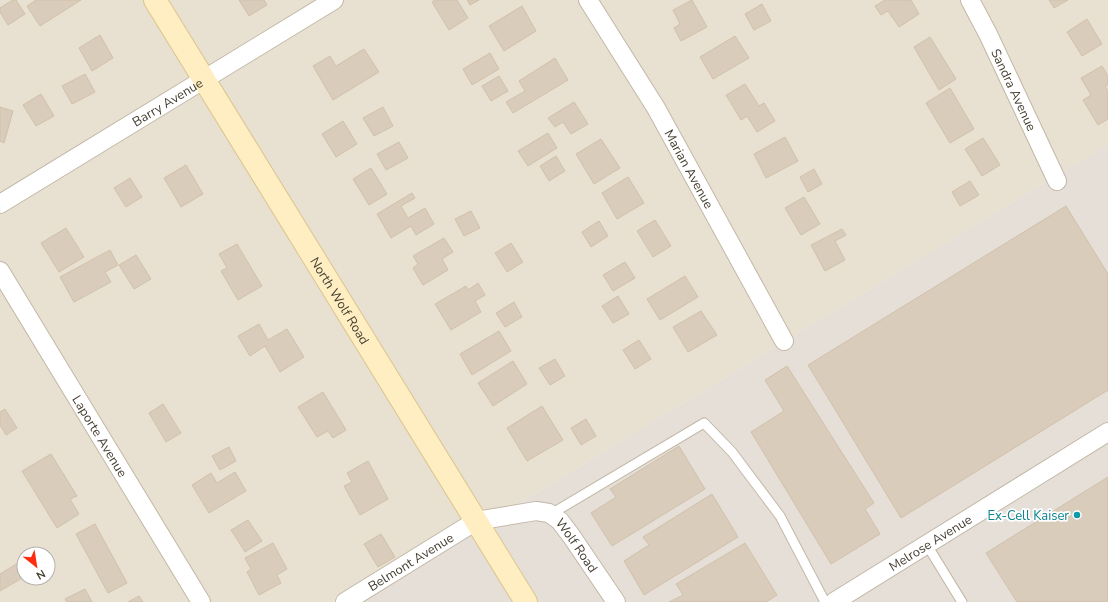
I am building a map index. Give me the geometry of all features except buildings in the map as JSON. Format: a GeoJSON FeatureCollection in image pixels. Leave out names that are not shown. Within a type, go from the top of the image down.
{"type":"FeatureCollection","features":[{"type":"Feature","properties":{"kind":"main road","name":"North Wolf Road"},"geometry":{"type":"LineString","coordinates":[[155,0],[526,602]]}},
{"type":"Feature","properties":{"kind":"street","name":"Barry Avenue"},"geometry":{"type":"LineString","coordinates":[[0,204],[334,0]]}},
{"type":"Feature","properties":{"kind":"street","name":"Marian Avenue"},"geometry":{"type":"LineString","coordinates":[[588,0],[656,108],[784,341]]}},
{"type":"Feature","properties":{"kind":"street","name":"Sandra Avenue"},"geometry":{"type":"LineString","coordinates":[[970,0],[988,34],[1057,181]]}},
{"type":"Feature","properties":{"kind":"street","name":"Laporte Avenue"},"geometry":{"type":"LineString","coordinates":[[0,271],[200,602]]}},
{"type":"Feature","properties":{"kind":"street","name":"Melrose Avenue"},"geometry":{"type":"LineString","coordinates":[[834,602],[1108,432]]}},
{"type":"Feature","properties":{"kind":"street","name":"Wolf Road"},"geometry":{"type":"LineString","coordinates":[[476,521],[536,511],[551,514],[560,521],[572,536],[616,602]]}},
{"type":"Feature","properties":{"kind":"street","name":"Belmont Avenue"},"geometry":{"type":"LineString","coordinates":[[345,602],[476,521]]}},
{"type":"Feature","properties":{"kind":"lane"},"geometry":{"type":"LineString","coordinates":[[551,514],[704,422],[732,452],[780,516],[825,602]]}},
{"type":"Feature","properties":{"kind":"lane"},"geometry":{"type":"LineString","coordinates":[[927,545],[962,602]]}},
{"type":"Feature","properties":{"kind":"shaded area"},"geometry":{"type":"Polygon","coordinates":[[[0,0],[148,0],[467,519],[333,602],[0,602],[0,0]]]}},
{"type":"Feature","properties":{"kind":"shaded area"},"geometry":{"type":"Polygon","coordinates":[[[162,0],[1108,0],[1108,144],[484,525],[162,0]]]}},
{"type":"Feature","properties":{"kind":"shaded area"},"geometry":{"type":"Polygon","coordinates":[[[1108,144],[1108,602],[535,602],[484,525],[1108,144]]]}},
{"type":"Feature","properties":{"kind":"shaded area"},"geometry":{"type":"Polygon","coordinates":[[[472,533],[514,602],[360,602],[472,533]]]}},
{"type":"Feature","properties":{"kind":"place","name":"Ex-Cell Kaiser"},"geometry":{"type":"Point","coordinates":[1077,515]}}]}
